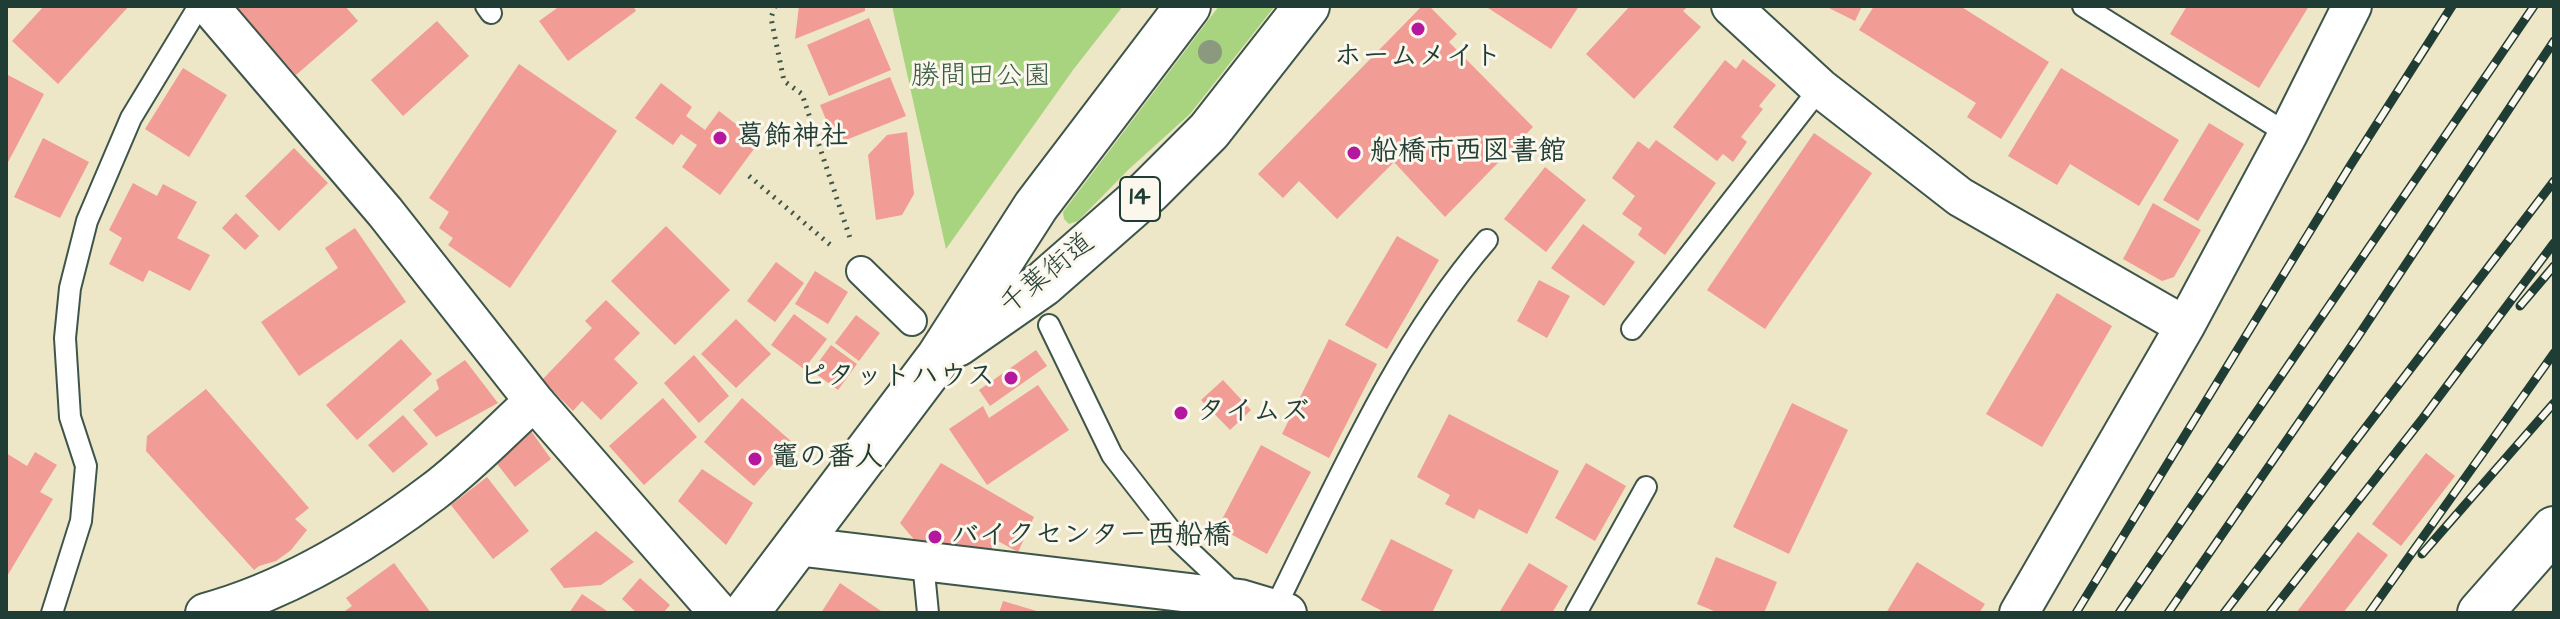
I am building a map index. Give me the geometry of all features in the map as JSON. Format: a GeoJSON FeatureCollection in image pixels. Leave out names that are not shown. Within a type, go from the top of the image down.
{"type":"FeatureCollection","features":[{"type":"Feature","properties":{"kind":"main road","name":"千葉街道"},"geometry":{"type":"LineString","coordinates":[[746,613],[939,357],[1036,206],[1188,6]]}},
{"type":"Feature","properties":{"kind":"main road","name":"千葉街道"},"geometry":{"type":"LineString","coordinates":[[939,357],[1043,284],[1149,191],[1209,131],[1307,6]]}},
{"type":"Feature","properties":{"kind":"main road"},"geometry":{"type":"LineString","coordinates":[[2480,613],[2554,529]]}},
{"type":"Feature","properties":{"kind":"street"},"geometry":{"type":"LineString","coordinates":[[209,6],[385,212],[534,401],[719,613]]}},
{"type":"Feature","properties":{"kind":"street"},"geometry":{"type":"LineString","coordinates":[[1731,6],[1820,88],[1960,197],[2185,326]]}},
{"type":"Feature","properties":{"kind":"street"},"geometry":{"type":"LineString","coordinates":[[2019,613],[2185,326],[2288,134],[2352,6]]}},
{"type":"Feature","properties":{"kind":"street"},"geometry":{"type":"LineString","coordinates":[[861,271],[912,321]]}},
{"type":"Feature","properties":{"kind":"street"},"geometry":{"type":"LineString","coordinates":[[205,613],[231,606],[322,567],[434,492],[534,401]]}},
{"type":"Feature","properties":{"kind":"street"},"geometry":{"type":"LineString","coordinates":[[796,546],[1245,606]]}},
{"type":"Feature","properties":{"kind":"lane"},"geometry":{"type":"LineString","coordinates":[[52,613],[81,521],[86,466],[70,417],[65,338],[70,288],[87,221],[131,118],[199,6]]}},
{"type":"Feature","properties":{"kind":"lane"},"geometry":{"type":"LineString","coordinates":[[2083,6],[2288,134]]}},
{"type":"Feature","properties":{"kind":"lane"},"geometry":{"type":"LineString","coordinates":[[1632,329],[1820,88]]}},
{"type":"Feature","properties":{"kind":"lane"},"geometry":{"type":"LineString","coordinates":[[1049,325],[1112,455],[1179,541],[1245,606],[1453,278],[1487,240]]}},
{"type":"Feature","properties":{"kind":"lane"},"geometry":{"type":"LineString","coordinates":[[1576,613],[1646,487]]}},
{"type":"Feature","properties":{"kind":"lane"},"geometry":{"type":"LineString","coordinates":[[923,562],[928,613]]}},
{"type":"Feature","properties":{"kind":"path"},"geometry":{"type":"LineString","coordinates":[[775,6],[771,18],[784,81],[802,94],[861,271]]}},
{"type":"Feature","properties":{"kind":"path"},"geometry":{"type":"LineString","coordinates":[[749,176],[801,221]]}},
{"type":"Feature","properties":{"kind":"green space","name":"勝間田公園"},"geometry":{"type":"Polygon","coordinates":[[[892,6],[1123,6],[1073,70],[946,249],[892,6]]]}},
{"type":"Feature","properties":{"kind":"green space"},"geometry":{"type":"Polygon","coordinates":[[[1219,6],[1275,6],[1190,114],[1078,221],[1069,224],[1063,212],[1219,6]]]}},
{"type":"Feature","properties":{"kind":"building"},"geometry":{"type":"Polygon","coordinates":[[[44,6],[129,6],[58,84],[12,41],[44,6]]]}},
{"type":"Feature","properties":{"kind":"building"},"geometry":{"type":"Polygon","coordinates":[[[235,6],[345,6],[358,21],[296,75],[235,6]]]}},
{"type":"Feature","properties":{"kind":"building"},"geometry":{"type":"Polygon","coordinates":[[[560,6],[633,6],[636,11],[568,61],[539,21],[560,6]]]}},
{"type":"Feature","properties":{"kind":"building"},"geometry":{"type":"Polygon","coordinates":[[[799,6],[865,6],[865,11],[795,39],[799,6]]]}},
{"type":"Feature","properties":{"kind":"building"},"geometry":{"type":"Polygon","coordinates":[[[1422,6],[1429,6],[1457,34],[1449,42],[1533,127],[1445,217],[1394,162],[1337,219],[1299,181],[1283,198],[1258,174],[1422,6]]]}},
{"type":"Feature","properties":{"kind":"building"},"geometry":{"type":"Polygon","coordinates":[[[1485,6],[1579,6],[1551,49],[1485,6]]]}},
{"type":"Feature","properties":{"kind":"building"},"geometry":{"type":"Polygon","coordinates":[[[1630,6],[1688,6],[1683,11],[1701,27],[1634,99],[1586,54],[1630,6]]]}},
{"type":"Feature","properties":{"kind":"building"},"geometry":{"type":"Polygon","coordinates":[[[1825,6],[1862,6],[1855,21],[1825,6]]]}},
{"type":"Feature","properties":{"kind":"building"},"geometry":{"type":"Polygon","coordinates":[[[1874,6],[1960,6],[2049,62],[2001,139],[1967,117],[1976,103],[1859,30],[1874,6]]]}},
{"type":"Feature","properties":{"kind":"building"},"geometry":{"type":"Polygon","coordinates":[[[2187,6],[2309,6],[2259,88],[2170,34],[2187,6]]]}},
{"type":"Feature","properties":{"kind":"building"},"geometry":{"type":"Polygon","coordinates":[[[869,18],[891,70],[829,96],[807,45],[869,18]]]}},
{"type":"Feature","properties":{"kind":"building"},"geometry":{"type":"Polygon","coordinates":[[[437,21],[469,56],[403,116],[371,80],[437,21]]]}},
{"type":"Feature","properties":{"kind":"building"},"geometry":{"type":"Polygon","coordinates":[[[1743,59],[1776,85],[1759,106],[1763,109],[1741,137],[1747,142],[1733,162],[1723,154],[1717,161],[1673,127],[1725,60],[1736,69],[1743,59]]]}},
{"type":"Feature","properties":{"kind":"building"},"geometry":{"type":"Polygon","coordinates":[[[519,64],[617,131],[510,288],[448,245],[453,238],[439,228],[449,212],[429,198],[519,64]]]}},
{"type":"Feature","properties":{"kind":"building"},"geometry":{"type":"Polygon","coordinates":[[[183,68],[227,95],[189,157],[145,129],[183,68]]]}},
{"type":"Feature","properties":{"kind":"building"},"geometry":{"type":"Polygon","coordinates":[[[2061,68],[2179,140],[2139,206],[2070,164],[2057,185],[2008,156],[2061,68]]]}},
{"type":"Feature","properties":{"kind":"building"},"geometry":{"type":"Polygon","coordinates":[[[6,74],[44,94],[6,166],[6,74]]]}},
{"type":"Feature","properties":{"kind":"building"},"geometry":{"type":"Polygon","coordinates":[[[890,77],[906,116],[836,144],[820,105],[890,77]]]}},
{"type":"Feature","properties":{"kind":"building","name":"葛飾神社"},"geometry":{"type":"Polygon","coordinates":[[[661,83],[692,107],[686,116],[705,130],[719,111],[759,142],[720,195],[682,167],[697,145],[681,134],[673,145],[635,118],[661,83]]]}},
{"type":"Feature","properties":{"kind":"building"},"geometry":{"type":"Polygon","coordinates":[[[2209,123],[2244,144],[2198,221],[2163,200],[2209,123]]]}},
{"type":"Feature","properties":{"kind":"building"},"geometry":{"type":"Polygon","coordinates":[[[907,132],[914,194],[902,215],[876,220],[868,155],[887,135],[907,132]]]}},
{"type":"Feature","properties":{"kind":"building"},"geometry":{"type":"Polygon","coordinates":[[[1814,133],[1872,173],[1765,329],[1707,290],[1814,133]]]}},
{"type":"Feature","properties":{"kind":"building"},"geometry":{"type":"Polygon","coordinates":[[[43,138],[89,162],[60,218],[14,197],[43,138]]]}},
{"type":"Feature","properties":{"kind":"building"},"geometry":{"type":"Polygon","coordinates":[[[1656,140],[1716,183],[1665,255],[1638,235],[1642,228],[1622,214],[1635,196],[1612,178],[1638,141],[1649,149],[1656,140]]]}},
{"type":"Feature","properties":{"kind":"building"},"geometry":{"type":"Polygon","coordinates":[[[294,148],[328,183],[279,231],[245,196],[294,148]]]}},
{"type":"Feature","properties":{"kind":"building"},"geometry":{"type":"Polygon","coordinates":[[[1545,167],[1586,200],[1546,252],[1504,219],[1545,167]]]}},
{"type":"Feature","properties":{"kind":"building"},"geometry":{"type":"Polygon","coordinates":[[[133,183],[157,196],[163,184],[197,202],[177,238],[210,255],[190,291],[149,270],[143,282],[109,264],[122,238],[109,230],[133,183]]]}},
{"type":"Feature","properties":{"kind":"building"},"geometry":{"type":"Polygon","coordinates":[[[2153,203],[2201,230],[2174,277],[2162,281],[2123,259],[2153,203]]]}},
{"type":"Feature","properties":{"kind":"building"},"geometry":{"type":"Polygon","coordinates":[[[236,213],[259,236],[245,250],[222,228],[236,213]]]}},
{"type":"Feature","properties":{"kind":"building"},"geometry":{"type":"Polygon","coordinates":[[[1583,224],[1635,262],[1604,306],[1551,268],[1583,224]]]}},
{"type":"Feature","properties":{"kind":"building"},"geometry":{"type":"Polygon","coordinates":[[[666,226],[730,290],[675,345],[611,281],[666,226]]]}},
{"type":"Feature","properties":{"kind":"building"},"geometry":{"type":"Polygon","coordinates":[[[355,228],[406,302],[299,376],[261,322],[338,268],[325,248],[355,228]]]}},
{"type":"Feature","properties":{"kind":"building"},"geometry":{"type":"Polygon","coordinates":[[[1397,236],[1439,260],[1387,349],[1345,325],[1397,236]]]}},
{"type":"Feature","properties":{"kind":"building"},"geometry":{"type":"Polygon","coordinates":[[[776,262],[804,283],[775,322],[747,301],[776,262]]]}},
{"type":"Feature","properties":{"kind":"building"},"geometry":{"type":"Polygon","coordinates":[[[815,271],[848,292],[828,324],[795,304],[815,271]]]}},
{"type":"Feature","properties":{"kind":"building"},"geometry":{"type":"Polygon","coordinates":[[[1539,280],[1570,296],[1547,338],[1517,321],[1539,280]]]}},
{"type":"Feature","properties":{"kind":"building"},"geometry":{"type":"Polygon","coordinates":[[[2057,293],[2112,326],[2042,447],[1986,414],[2057,293]]]}},
{"type":"Feature","properties":{"kind":"building"},"geometry":{"type":"Polygon","coordinates":[[[606,300],[640,333],[614,359],[638,383],[601,420],[582,401],[573,411],[542,380],[592,328],[585,321],[606,300]]]}},
{"type":"Feature","properties":{"kind":"building"},"geometry":{"type":"Polygon","coordinates":[[[794,314],[827,339],[804,369],[771,345],[794,314]]]}},
{"type":"Feature","properties":{"kind":"building"},"geometry":{"type":"Polygon","coordinates":[[[856,315],[880,333],[859,361],[835,343],[856,315]]]}},
{"type":"Feature","properties":{"kind":"building"},"geometry":{"type":"Polygon","coordinates":[[[736,319],[771,354],[736,388],[701,354],[736,319]]]}},
{"type":"Feature","properties":{"kind":"building"},"geometry":{"type":"Polygon","coordinates":[[[401,339],[432,374],[357,440],[326,405],[401,339]]]}},
{"type":"Feature","properties":{"kind":"building"},"geometry":{"type":"Polygon","coordinates":[[[1329,339],[1377,364],[1329,458],[1282,434],[1329,339]]]}},
{"type":"Feature","properties":{"kind":"building"},"geometry":{"type":"Polygon","coordinates":[[[831,345],[857,364],[838,390],[812,371],[831,345]]]}},
{"type":"Feature","properties":{"kind":"building"},"geometry":{"type":"Polygon","coordinates":[[[1036,350],[1047,366],[990,406],[979,390],[1036,350]]]}},
{"type":"Feature","properties":{"kind":"building"},"geometry":{"type":"Polygon","coordinates":[[[694,355],[729,396],[699,423],[664,383],[694,355]]]}},
{"type":"Feature","properties":{"kind":"building"},"geometry":{"type":"Polygon","coordinates":[[[465,360],[498,403],[436,437],[413,410],[439,389],[436,380],[465,360]]]}},
{"type":"Feature","properties":{"kind":"building"},"geometry":{"type":"Polygon","coordinates":[[[1223,380],[1251,410],[1230,430],[1201,400],[1223,380]]]}},
{"type":"Feature","properties":{"kind":"building"},"geometry":{"type":"Polygon","coordinates":[[[1038,385],[1069,430],[987,485],[949,429],[983,406],[989,418],[1038,385]]]}},
{"type":"Feature","properties":{"kind":"building"},"geometry":{"type":"Polygon","coordinates":[[[206,389],[309,508],[295,519],[307,530],[291,550],[276,561],[254,570],[146,451],[147,436],[206,389]]]}},
{"type":"Feature","properties":{"kind":"building"},"geometry":{"type":"Polygon","coordinates":[[[663,398],[697,437],[644,485],[609,446],[663,398]]]}},
{"type":"Feature","properties":{"kind":"building"},"geometry":{"type":"Polygon","coordinates":[[[742,398],[792,442],[754,486],[704,442],[742,398]]]}},
{"type":"Feature","properties":{"kind":"building"},"geometry":{"type":"Polygon","coordinates":[[[1792,403],[1848,430],[1789,554],[1733,527],[1792,403]]]}},
{"type":"Feature","properties":{"kind":"building"},"geometry":{"type":"Polygon","coordinates":[[[1449,414],[1559,471],[1527,534],[1479,509],[1474,519],[1445,504],[1450,495],[1417,477],[1449,414]]]}},
{"type":"Feature","properties":{"kind":"building"},"geometry":{"type":"Polygon","coordinates":[[[403,415],[428,444],[393,473],[368,445],[403,415]]]}},
{"type":"Feature","properties":{"kind":"building"},"geometry":{"type":"Polygon","coordinates":[[[531,431],[551,459],[515,487],[494,460],[531,431]]]}},
{"type":"Feature","properties":{"kind":"building"},"geometry":{"type":"Polygon","coordinates":[[[1261,445],[1311,472],[1267,554],[1218,527],[1261,445]]]}},
{"type":"Feature","properties":{"kind":"building"},"geometry":{"type":"Polygon","coordinates":[[[35,452],[57,465],[40,492],[53,499],[6,578],[6,453],[27,466],[35,452]]]}},
{"type":"Feature","properties":{"kind":"building"},"geometry":{"type":"Polygon","coordinates":[[[2426,453],[2455,476],[2401,546],[2372,524],[2426,453]]]}},
{"type":"Feature","properties":{"kind":"building"},"geometry":{"type":"Polygon","coordinates":[[[941,463],[1034,517],[1018,552],[996,540],[989,553],[918,544],[900,523],[941,463]]]}},
{"type":"Feature","properties":{"kind":"building"},"geometry":{"type":"Polygon","coordinates":[[[1586,463],[1626,486],[1595,541],[1555,518],[1586,463]]]}},
{"type":"Feature","properties":{"kind":"building"},"geometry":{"type":"Polygon","coordinates":[[[702,469],[753,503],[726,545],[678,501],[702,469]]]}},
{"type":"Feature","properties":{"kind":"building"},"geometry":{"type":"Polygon","coordinates":[[[487,477],[529,531],[493,559],[451,505],[487,477]]]}},
{"type":"Feature","properties":{"kind":"building"},"geometry":{"type":"Polygon","coordinates":[[[596,531],[634,562],[601,585],[564,588],[550,569],[596,531]]]}},
{"type":"Feature","properties":{"kind":"building"},"geometry":{"type":"Polygon","coordinates":[[[2358,532],[2388,555],[2343,613],[2296,613],[2358,532]]]}},
{"type":"Feature","properties":{"kind":"building"},"geometry":{"type":"Polygon","coordinates":[[[1391,539],[1453,570],[1432,613],[1386,613],[1361,600],[1391,539]]]}},
{"type":"Feature","properties":{"kind":"building"},"geometry":{"type":"Polygon","coordinates":[[[1716,557],[1777,582],[1764,613],[1719,613],[1697,604],[1716,557]]]}},
{"type":"Feature","properties":{"kind":"building"},"geometry":{"type":"Polygon","coordinates":[[[1917,562],[1985,604],[1979,613],[1886,613],[1917,562]]]}},
{"type":"Feature","properties":{"kind":"building"},"geometry":{"type":"Polygon","coordinates":[[[394,563],[431,613],[342,613],[352,606],[346,598],[394,563]]]}},
{"type":"Feature","properties":{"kind":"building"},"geometry":{"type":"Polygon","coordinates":[[[1529,563],[1568,586],[1552,613],[1499,613],[1529,563]]]}},
{"type":"Feature","properties":{"kind":"building"},"geometry":{"type":"Polygon","coordinates":[[[640,578],[670,605],[663,613],[637,613],[622,599],[640,578]]]}},
{"type":"Feature","properties":{"kind":"building"},"geometry":{"type":"Polygon","coordinates":[[[840,583],[884,613],[821,613],[840,583]]]}},
{"type":"Feature","properties":{"kind":"building"},"geometry":{"type":"Polygon","coordinates":[[[582,594],[610,613],[569,613],[582,594]]]}},
{"type":"Feature","properties":{"kind":"building"},"geometry":{"type":"Polygon","coordinates":[[[1003,601],[1040,612],[1040,613],[999,613],[1003,601]]]}},
{"type":"Feature","properties":{"kind":"railway"},"geometry":{"type":"LineString","coordinates":[[2076,613],[2350,166],[2452,6]]}},
{"type":"Feature","properties":{"kind":"railway"},"geometry":{"type":"LineString","coordinates":[[2119,613],[2534,6]]}},
{"type":"Feature","properties":{"kind":"railway"},"geometry":{"type":"LineString","coordinates":[[2168,613],[2357,338],[2554,41]]}},
{"type":"Feature","properties":{"kind":"railway"},"geometry":{"type":"LineString","coordinates":[[2224,613],[2554,181]]}},
{"type":"Feature","properties":{"kind":"railway"},"geometry":{"type":"LineString","coordinates":[[2270,613],[2423,418],[2554,243]]}},
{"type":"Feature","properties":{"kind":"railway"},"geometry":{"type":"LineString","coordinates":[[2520,306],[2554,266]]}},
{"type":"Feature","properties":{"kind":"railway"},"geometry":{"type":"LineString","coordinates":[[2369,613],[2554,353]]}},
{"type":"Feature","properties":{"kind":"railway"},"geometry":{"type":"LineString","coordinates":[[2422,554],[2554,403]]}},
{"type":"Feature","properties":{"kind":"place","name":"ホームメイト"},"geometry":{"type":"Point","coordinates":[1418,29]}},
{"type":"Feature","properties":{"kind":"place","name":"葛飾神社"},"geometry":{"type":"Point","coordinates":[720,138]}},
{"type":"Feature","properties":{"kind":"place","name":"船橋市西図書館"},"geometry":{"type":"Point","coordinates":[1354,153]}},
{"type":"Feature","properties":{"kind":"place","name":"ピタットハウス"},"geometry":{"type":"Point","coordinates":[1011,378]}},
{"type":"Feature","properties":{"kind":"place","name":"タイムズ"},"geometry":{"type":"Point","coordinates":[1181,413]}},
{"type":"Feature","properties":{"kind":"place","name":"竈の番人"},"geometry":{"type":"Point","coordinates":[755,459]}},
{"type":"Feature","properties":{"kind":"place","name":"バイクセンター西船橋"},"geometry":{"type":"Point","coordinates":[935,537]}}]}
